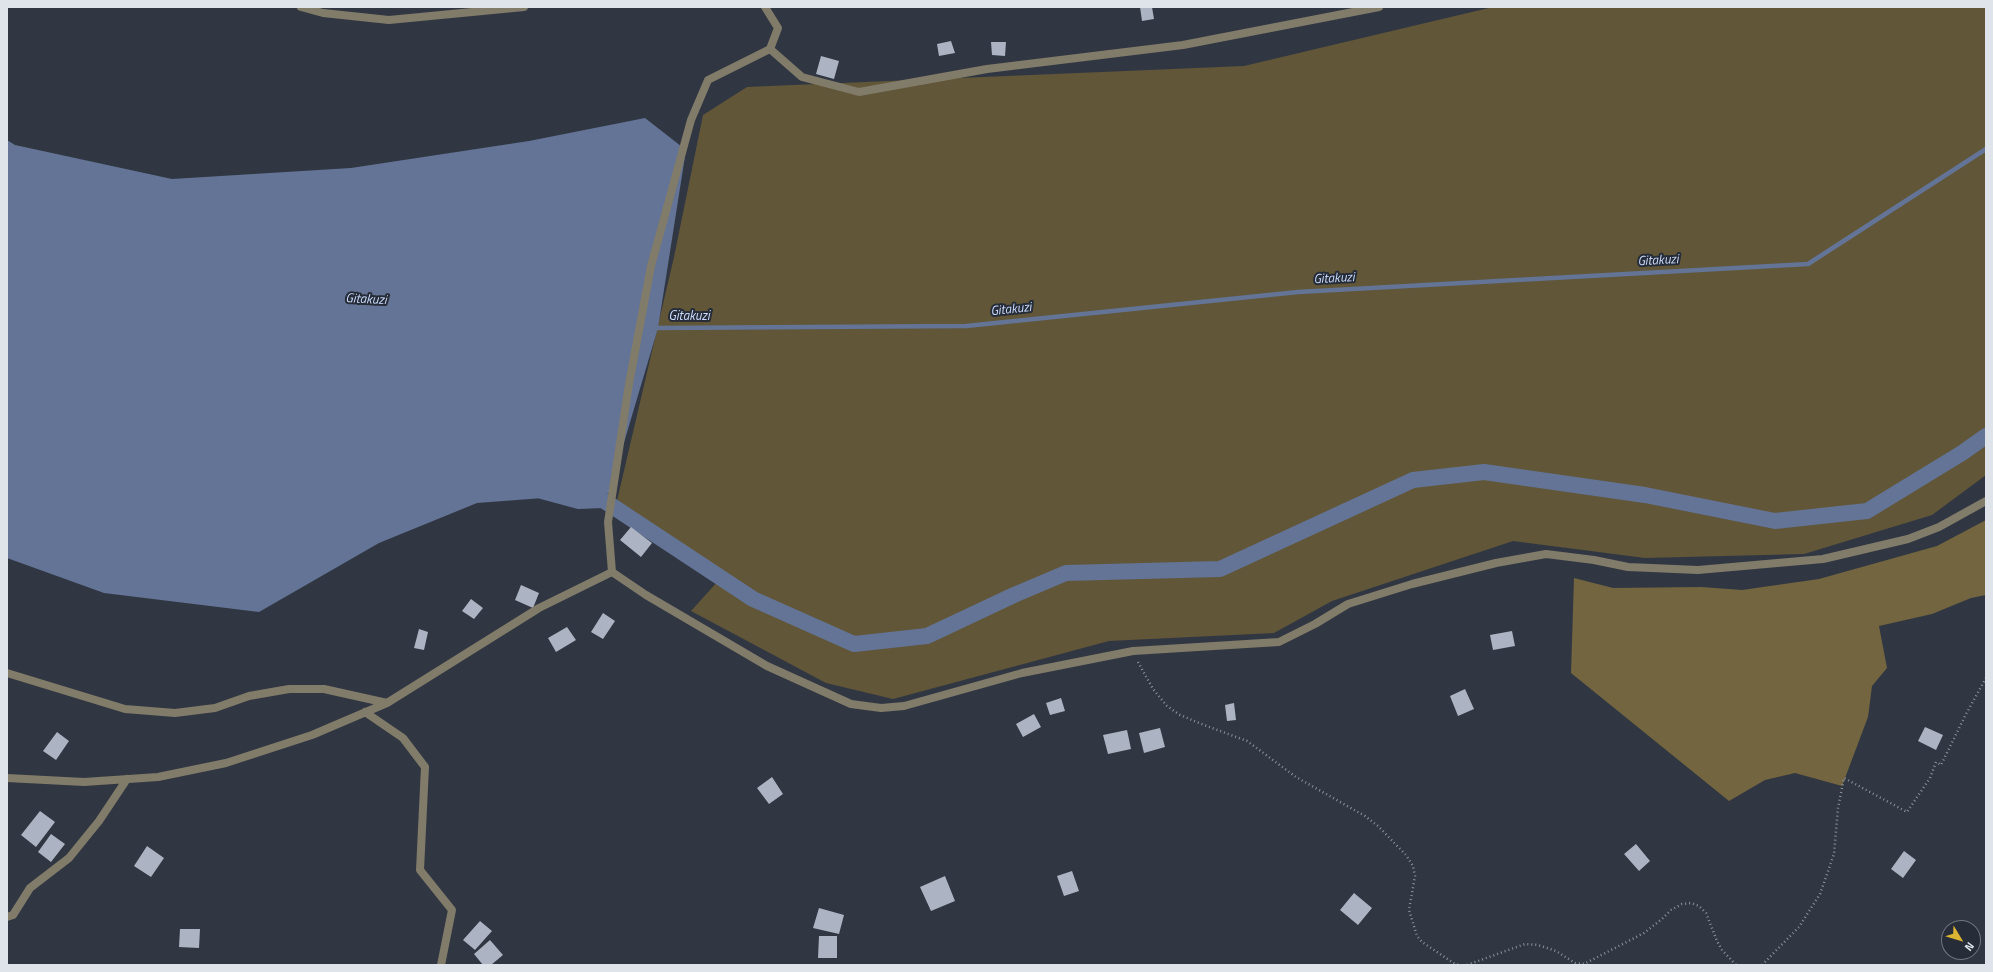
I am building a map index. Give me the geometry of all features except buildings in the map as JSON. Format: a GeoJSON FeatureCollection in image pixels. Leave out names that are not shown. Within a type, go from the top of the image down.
{"type":"FeatureCollection","features":[{"type":"Feature","properties":{"kind":"street"},"geometry":{"type":"LineString","coordinates":[[301,7],[323,13],[389,20],[524,7]]}},
{"type":"Feature","properties":{"kind":"street"},"geometry":{"type":"LineString","coordinates":[[612,572],[609,517],[637,340],[651,266],[691,120],[708,80],[770,48],[778,28],[765,7]]}},
{"type":"Feature","properties":{"kind":"street"},"geometry":{"type":"LineString","coordinates":[[770,48],[802,77],[859,92],[987,69],[1183,45],[1379,7]]}},
{"type":"Feature","properties":{"kind":"street"},"geometry":{"type":"LineString","coordinates":[[612,572],[646,595],[767,666],[851,704],[881,708],[904,706],[1022,673],[1133,651],[1279,642],[1355,602],[1412,584],[1496,563],[1546,554],[1594,560],[1628,567],[1698,570],[1823,559],[1908,539],[1939,527],[1986,501]]}},
{"type":"Feature","properties":{"kind":"street"},"geometry":{"type":"LineString","coordinates":[[7,778],[84,782],[158,777],[226,763],[312,735],[387,703],[540,608],[612,572]]}},
{"type":"Feature","properties":{"kind":"street"},"geometry":{"type":"LineString","coordinates":[[7,673],[125,709],[175,713],[215,708],[249,696],[289,689],[324,689],[387,703]]}},
{"type":"Feature","properties":{"kind":"street"},"geometry":{"type":"LineString","coordinates":[[365,712],[403,738],[425,767],[420,870],[452,910],[441,965]]}},
{"type":"Feature","properties":{"kind":"street"},"geometry":{"type":"LineString","coordinates":[[7,917],[13,915],[30,888],[70,858],[98,822],[127,779]]}},
{"type":"Feature","properties":{"kind":"path"},"geometry":{"type":"LineString","coordinates":[[1133,651],[1153,689],[1167,706],[1180,715],[1247,741],[1296,777],[1365,816],[1378,826],[1406,854],[1413,866],[1415,876],[1409,910],[1417,936],[1422,942],[1455,964],[1460,965]]}},
{"type":"Feature","properties":{"kind":"path"},"geometry":{"type":"LineString","coordinates":[[1762,965],[1799,927],[1820,894],[1834,854],[1838,808],[1844,778],[1908,812],[1930,778],[1936,762],[1941,765],[1986,678]]}},
{"type":"Feature","properties":{"kind":"path"},"geometry":{"type":"LineString","coordinates":[[1467,965],[1525,944],[1544,947],[1556,951],[1575,963],[1584,964],[1644,933],[1671,910],[1682,904],[1691,903],[1699,906],[1706,913],[1722,950],[1736,965]]}},
{"type":"Feature","properties":{"kind":"shaded area"},"geometry":{"type":"Polygon","coordinates":[[[1493,7],[1986,7],[1986,475],[1932,515],[1804,554],[1645,558],[1513,541],[1332,601],[1274,633],[1109,641],[893,699],[826,683],[691,611],[719,580],[629,521],[616,505],[674,257],[703,115],[747,87],[1244,66],[1493,7]]]}},
{"type":"Feature","properties":{"kind":"shaded area"},"geometry":{"type":"Polygon","coordinates":[[[1986,520],[1986,595],[1971,598],[1932,614],[1879,626],[1887,668],[1872,686],[1868,717],[1842,786],[1795,773],[1765,780],[1729,801],[1571,673],[1574,578],[1613,588],[1701,587],[1742,590],[1819,579],[1937,546],[1986,520]]]}},
{"type":"Feature","properties":{"kind":"water"},"geometry":{"type":"Polygon","coordinates":[[[645,118],[686,150],[658,328],[609,493],[477,503],[379,543],[259,612],[104,593],[7,558],[7,140],[15,145],[172,179],[351,168],[529,141],[645,118]]]}},
{"type":"Feature","properties":{"kind":"waterway","name":"Gitakuzi"},"geometry":{"type":"LineString","coordinates":[[653,328],[966,326],[1298,292],[1808,264],[1986,149]]}},
{"type":"Feature","properties":{"kind":"waterway"},"geometry":{"type":"LineString","coordinates":[[542,491],[579,501],[603,500],[753,599],[854,644],[927,636],[1014,595],[1066,573],[1220,569],[1413,480],[1484,472],[1645,495],[1775,521],[1867,511],[1962,453],[1986,436]]}}]}
